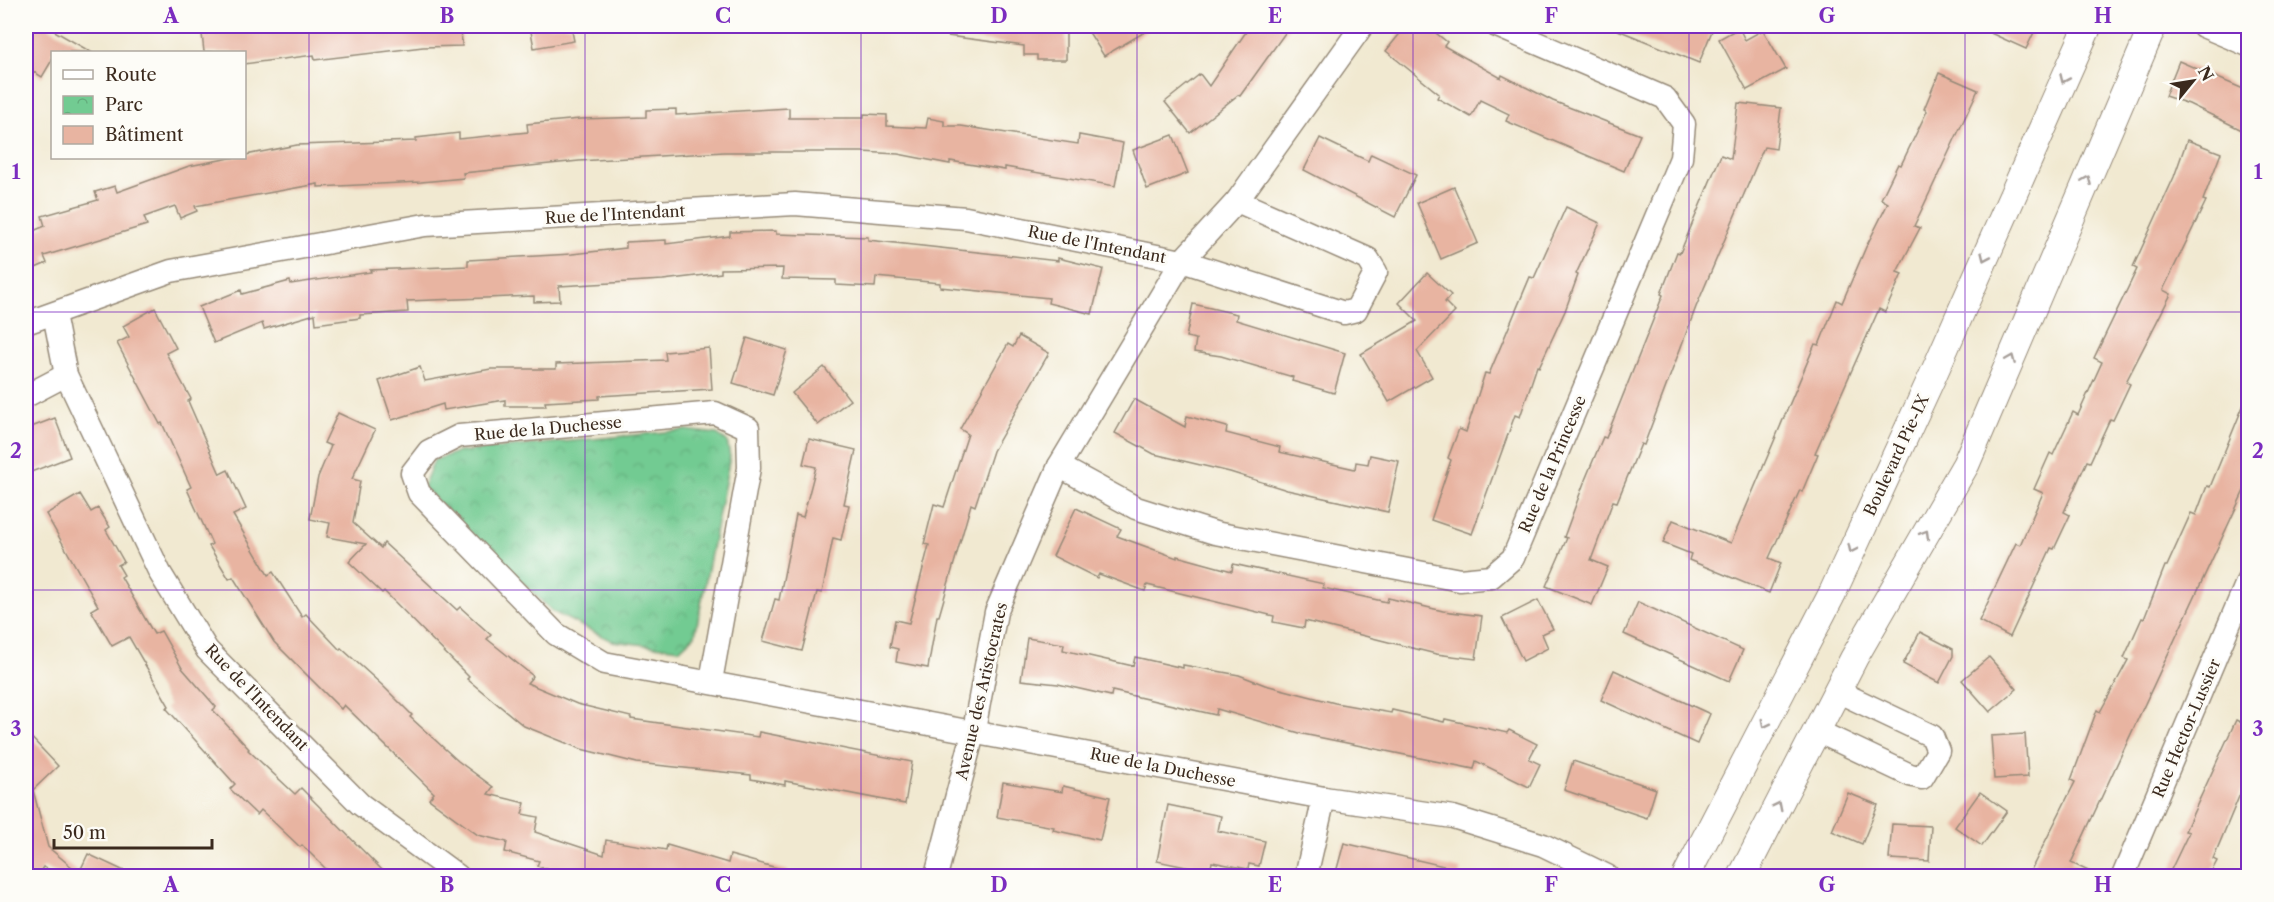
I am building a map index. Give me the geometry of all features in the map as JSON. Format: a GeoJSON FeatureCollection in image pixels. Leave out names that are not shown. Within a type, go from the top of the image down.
{"type":"FeatureCollection","features":[{"type":"Feature","properties":{"kind":"street","name":"Avenue des Aristocrates"},"geometry":{"type":"LineString","coordinates":[[936,876],[974,730],[996,612],[1059,466],[1182,261],[1237,201],[1362,26]]}},
{"type":"Feature","properties":{"kind":"street","name":"Rue de la Princesse"},"geometry":{"type":"LineString","coordinates":[[1059,466],[1136,508],[1215,533],[1460,580],[1491,577],[1513,558],[1681,158],[1684,124],[1665,98],[1497,26]]}},
{"type":"Feature","properties":{"kind":"street","name":"Boulevard Pie-IX"},"geometry":{"type":"LineString","coordinates":[[1686,876],[1832,594],[1933,375],[2088,26]]}},
{"type":"Feature","properties":{"kind":"street"},"geometry":{"type":"LineString","coordinates":[[1742,876],[1837,692],[1966,464],[2153,26]]}},
{"type":"Feature","properties":{"kind":"street"},"geometry":{"type":"LineString","coordinates":[[2203,26],[2248,45]]}},
{"type":"Feature","properties":{"kind":"street"},"geometry":{"type":"LineString","coordinates":[[1182,261],[1344,314],[1356,310],[1376,272],[1368,259],[1237,201]]}},
{"type":"Feature","properties":{"kind":"street","name":"Rue de l'Intendant"},"geometry":{"type":"LineString","coordinates":[[26,323],[171,271],[282,249],[425,225],[795,204],[966,218],[1182,261]]}},
{"type":"Feature","properties":{"kind":"street","name":"Rue de l'Intendant"},"geometry":{"type":"LineString","coordinates":[[54,314],[66,375],[160,573],[207,650],[360,804],[458,876]]}},
{"type":"Feature","properties":{"kind":"street"},"geometry":{"type":"LineString","coordinates":[[26,396],[66,375]]}},
{"type":"Feature","properties":{"kind":"street","name":"Rue de la Duchesse"},"geometry":{"type":"LineString","coordinates":[[711,681],[749,468],[748,428],[716,413],[459,436],[429,451],[412,473],[419,493],[555,634],[604,663],[974,730],[1324,798],[1429,812],[1498,829],[1543,845],[1607,876]]}},
{"type":"Feature","properties":{"kind":"street","name":"Rue Hector-Lussier"},"geometry":{"type":"LineString","coordinates":[[2123,876],[2248,580]]}},
{"type":"Feature","properties":{"kind":"street"},"geometry":{"type":"LineString","coordinates":[[1817,731],[1910,775],[1922,778],[1930,768],[1938,751],[1932,736],[1837,692]]}},
{"type":"Feature","properties":{"kind":"street"},"geometry":{"type":"LineString","coordinates":[[1306,876],[1324,798]]}},
{"type":"Feature","properties":{"kind":"green space"},"geometry":{"type":"Polygon","coordinates":[[[686,430],[717,434],[727,441],[730,457],[695,635],[680,649],[612,641],[553,612],[423,487],[434,460],[458,452],[686,430]]]}},
{"type":"Feature","properties":{"kind":"building"},"geometry":{"type":"Polygon","coordinates":[[[26,26],[46,26],[89,51],[51,51],[51,62],[42,77],[26,67],[26,26]]]}},
{"type":"Feature","properties":{"kind":"building"},"geometry":{"type":"Polygon","coordinates":[[[270,26],[461,26],[462,46],[423,47],[315,60],[314,55],[246,64],[246,51],[204,51],[202,34],[270,26]]]}},
{"type":"Feature","properties":{"kind":"building"},"geometry":{"type":"Polygon","coordinates":[[[530,26],[571,26],[574,41],[534,48],[530,26]]]}},
{"type":"Feature","properties":{"kind":"building"},"geometry":{"type":"Polygon","coordinates":[[[949,26],[1066,26],[1066,60],[1037,60],[1037,55],[1024,55],[1024,46],[948,36],[949,26]]]}},
{"type":"Feature","properties":{"kind":"building"},"geometry":{"type":"Polygon","coordinates":[[[1085,26],[1155,26],[1104,56],[1085,26]]]}},
{"type":"Feature","properties":{"kind":"building"},"geometry":{"type":"Polygon","coordinates":[[[1250,26],[1290,26],[1240,96],[1238,95],[1190,133],[1165,102],[1200,74],[1209,86],[1250,26]]]}},
{"type":"Feature","properties":{"kind":"building"},"geometry":{"type":"Polygon","coordinates":[[[1406,26],[1427,26],[1447,42],[1444,46],[1501,78],[1502,75],[1553,101],[1640,135],[1624,171],[1506,121],[1509,114],[1480,100],[1471,117],[1437,98],[1439,94],[1386,51],[1406,26]]]}},
{"type":"Feature","properties":{"kind":"building"},"geometry":{"type":"Polygon","coordinates":[[[1608,26],[1714,26],[1699,63],[1608,26]]]}},
{"type":"Feature","properties":{"kind":"building"},"geometry":{"type":"Polygon","coordinates":[[[1975,26],[2037,26],[2026,49],[1975,26]]]}},
{"type":"Feature","properties":{"kind":"building"},"geometry":{"type":"Polygon","coordinates":[[[1739,28],[1745,40],[1763,30],[1786,69],[1747,90],[1719,39],[1739,28]]]}},
{"type":"Feature","properties":{"kind":"building"},"geometry":{"type":"Polygon","coordinates":[[[2179,61],[2248,91],[2248,133],[2189,104],[2165,96],[2179,61]]]}},
{"type":"Feature","properties":{"kind":"building"},"geometry":{"type":"Polygon","coordinates":[[[1939,73],[1978,90],[1914,226],[1920,228],[1897,272],[1902,274],[1885,312],[1879,309],[1815,453],[1818,454],[1802,492],[1800,490],[1769,558],[1781,563],[1769,593],[1689,560],[1691,554],[1663,543],[1673,520],[1731,543],[1815,344],[1819,345],[1837,300],[1842,303],[1888,203],[1881,199],[1898,164],[1901,165],[1927,111],[1924,109],[1939,73]]]}},
{"type":"Feature","properties":{"kind":"building"},"geometry":{"type":"Polygon","coordinates":[[[1738,103],[1781,108],[1776,149],[1764,147],[1696,307],[1644,445],[1641,444],[1617,502],[1613,501],[1591,560],[1608,567],[1592,605],[1546,586],[1567,538],[1564,537],[1585,480],[1603,437],[1606,438],[1663,295],[1661,294],[1677,252],[1680,253],[1721,155],[1731,159],[1738,103]]]}},
{"type":"Feature","properties":{"kind":"building"},"geometry":{"type":"Polygon","coordinates":[[[789,108],[789,118],[864,118],[864,114],[887,115],[887,126],[926,128],[928,118],[944,121],[944,126],[961,126],[1078,144],[1079,135],[1123,143],[1115,186],[1005,167],[1005,170],[950,161],[950,164],[898,154],[862,152],[724,152],[579,161],[463,173],[464,178],[421,182],[318,187],[318,184],[195,206],[197,211],[180,218],[175,206],[144,217],[147,225],[44,256],[47,263],[26,272],[26,234],[45,226],[42,216],[98,200],[95,192],[115,186],[117,192],[189,166],[225,159],[246,159],[246,155],[297,145],[416,141],[416,138],[459,133],[459,139],[528,132],[527,124],[580,119],[646,117],[646,110],[676,109],[676,115],[789,108]]]}},
{"type":"Feature","properties":{"kind":"building"},"geometry":{"type":"Polygon","coordinates":[[[1173,135],[1188,173],[1147,189],[1133,150],[1173,135]]]}},
{"type":"Feature","properties":{"kind":"building"},"geometry":{"type":"Polygon","coordinates":[[[1320,138],[1368,161],[1371,154],[1416,175],[1395,217],[1304,170],[1320,138]]]}},
{"type":"Feature","properties":{"kind":"building"},"geometry":{"type":"Polygon","coordinates":[[[2187,140],[2221,153],[2203,200],[2206,201],[2163,290],[2171,294],[2126,382],[2130,384],[2113,420],[2110,419],[2090,462],[2087,461],[2064,512],[2070,515],[2054,549],[2051,548],[2010,637],[1979,621],[2016,543],[2020,545],[2043,493],[2034,489],[2050,453],[2053,455],[2073,412],[2078,415],[2102,362],[2094,358],[2137,269],[2133,267],[2174,177],[2187,140]]]}},
{"type":"Feature","properties":{"kind":"building"},"geometry":{"type":"Polygon","coordinates":[[[1454,187],[1478,243],[1441,259],[1417,203],[1454,187]]]}},
{"type":"Feature","properties":{"kind":"building"},"geometry":{"type":"Polygon","coordinates":[[[1566,207],[1600,223],[1576,274],[1578,275],[1565,311],[1539,367],[1537,366],[1520,417],[1515,415],[1472,534],[1431,520],[1451,460],[1448,458],[1459,429],[1466,432],[1485,373],[1489,374],[1530,277],[1534,278],[1566,207]]]}},
{"type":"Feature","properties":{"kind":"building"},"geometry":{"type":"Polygon","coordinates":[[[776,231],[776,234],[868,237],[868,240],[1058,261],[1058,258],[1103,269],[1092,314],[1048,303],[1049,298],[940,287],[940,283],[876,277],[875,287],[836,285],[836,280],[782,279],[783,268],[721,269],[721,273],[663,280],[559,286],[560,301],[534,302],[534,296],[407,301],[408,312],[360,315],[360,318],[316,324],[315,314],[264,329],[262,323],[214,343],[199,307],[241,290],[242,294],[290,281],[291,284],[371,272],[370,270],[468,266],[468,260],[572,254],[626,248],[626,242],[666,240],[666,244],[730,236],[730,232],[776,231]]]}},
{"type":"Feature","properties":{"kind":"building"},"geometry":{"type":"Polygon","coordinates":[[[1427,273],[1451,295],[1445,302],[1455,312],[1417,351],[1432,377],[1389,402],[1361,354],[1417,321],[1399,303],[1427,273]]]}},
{"type":"Feature","properties":{"kind":"building"},"geometry":{"type":"Polygon","coordinates":[[[1193,304],[1237,314],[1236,320],[1345,353],[1334,393],[1292,381],[1293,377],[1221,356],[1194,352],[1196,339],[1186,337],[1193,304]]]}},
{"type":"Feature","properties":{"kind":"building"},"geometry":{"type":"Polygon","coordinates":[[[155,308],[176,348],[166,353],[191,399],[188,401],[220,474],[228,470],[246,509],[233,515],[268,575],[273,572],[302,617],[306,614],[340,650],[341,648],[382,685],[412,715],[410,717],[458,761],[493,787],[488,794],[525,803],[522,814],[538,817],[535,832],[604,855],[606,840],[666,850],[667,845],[728,863],[730,855],[788,871],[787,876],[570,876],[537,866],[539,861],[505,852],[507,842],[478,835],[429,799],[434,793],[344,705],[341,709],[274,642],[233,577],[229,579],[209,546],[212,544],[187,489],[191,487],[162,423],[160,424],[117,343],[129,337],[123,326],[155,308]]]}},
{"type":"Feature","properties":{"kind":"building"},"geometry":{"type":"Polygon","coordinates":[[[1019,336],[1049,353],[993,451],[975,506],[971,504],[939,616],[937,616],[928,668],[896,662],[898,649],[890,647],[895,620],[909,623],[929,545],[924,544],[934,504],[944,507],[968,434],[960,429],[1008,344],[1013,347],[1019,336]]]}},
{"type":"Feature","properties":{"kind":"building"},"geometry":{"type":"Polygon","coordinates":[[[747,338],[787,350],[773,395],[733,383],[747,338]]]}},
{"type":"Feature","properties":{"kind":"building"},"geometry":{"type":"Polygon","coordinates":[[[709,348],[712,389],[599,396],[599,399],[545,402],[546,406],[505,406],[505,400],[444,410],[443,404],[392,420],[379,381],[420,367],[425,381],[491,369],[556,369],[556,364],[666,360],[665,352],[709,348]]]}},
{"type":"Feature","properties":{"kind":"building"},"geometry":{"type":"Polygon","coordinates":[[[824,367],[850,400],[818,425],[792,393],[824,367]]]}},
{"type":"Feature","properties":{"kind":"building"},"geometry":{"type":"Polygon","coordinates":[[[2248,394],[2248,482],[2071,863],[2099,876],[2028,876],[2075,782],[2071,780],[2097,710],[2100,712],[2128,660],[2124,658],[2142,618],[2144,619],[2165,566],[2191,513],[2196,515],[2207,486],[2210,487],[2248,394]]]}},
{"type":"Feature","properties":{"kind":"building"},"geometry":{"type":"Polygon","coordinates":[[[1134,399],[1185,427],[1187,416],[1227,427],[1226,433],[1280,447],[1279,452],[1355,469],[1356,462],[1368,464],[1370,455],[1399,461],[1388,512],[1287,490],[1230,472],[1154,454],[1115,433],[1134,399]]]}},
{"type":"Feature","properties":{"kind":"building"},"geometry":{"type":"Polygon","coordinates":[[[338,413],[375,430],[352,479],[360,481],[353,523],[381,548],[384,543],[457,610],[460,607],[491,635],[487,639],[533,676],[527,683],[577,704],[631,717],[631,719],[758,737],[759,732],[912,762],[905,804],[785,781],[785,785],[751,779],[751,775],[637,763],[581,749],[524,726],[467,679],[469,677],[384,591],[382,593],[349,562],[366,544],[327,537],[330,523],[310,519],[318,477],[331,446],[324,443],[338,413]]]}},
{"type":"Feature","properties":{"kind":"building"},"geometry":{"type":"Polygon","coordinates":[[[55,418],[70,457],[26,474],[26,429],[55,418]]]}},
{"type":"Feature","properties":{"kind":"building"},"geometry":{"type":"Polygon","coordinates":[[[809,439],[856,450],[844,504],[849,505],[841,540],[833,538],[822,593],[817,592],[802,651],[763,641],[775,599],[779,600],[796,515],[803,517],[816,467],[803,464],[809,439]]]}},
{"type":"Feature","properties":{"kind":"building"},"geometry":{"type":"Polygon","coordinates":[[[80,494],[91,512],[98,508],[110,527],[106,530],[124,562],[118,565],[124,575],[121,577],[154,634],[161,631],[182,668],[216,707],[213,710],[248,750],[295,794],[301,788],[388,876],[333,876],[302,845],[300,847],[261,810],[257,815],[230,789],[235,784],[166,708],[169,706],[129,637],[112,646],[91,610],[98,606],[46,514],[80,494]]]}},
{"type":"Feature","properties":{"kind":"building"},"geometry":{"type":"Polygon","coordinates":[[[1076,508],[1121,529],[1117,536],[1177,558],[1177,556],[1232,571],[1233,564],[1324,584],[1323,588],[1387,602],[1388,598],[1443,611],[1482,616],[1476,659],[1436,654],[1305,621],[1304,628],[1273,622],[1274,616],[1147,585],[1145,591],[1099,574],[1097,578],[1053,556],[1076,508]]]}},
{"type":"Feature","properties":{"kind":"building"},"geometry":{"type":"Polygon","coordinates":[[[1538,600],[1553,629],[1542,634],[1548,648],[1523,661],[1502,618],[1538,600]]]}},
{"type":"Feature","properties":{"kind":"building"},"geometry":{"type":"Polygon","coordinates":[[[1638,602],[1743,650],[1729,681],[1624,634],[1638,602]]]}},
{"type":"Feature","properties":{"kind":"building"},"geometry":{"type":"Polygon","coordinates":[[[1920,632],[1953,649],[1953,656],[1939,683],[1903,664],[1920,632]]]}},
{"type":"Feature","properties":{"kind":"building"},"geometry":{"type":"Polygon","coordinates":[[[1027,638],[1064,644],[1063,650],[1133,666],[1135,657],[1183,668],[1183,665],[1239,675],[1265,685],[1335,703],[1391,713],[1392,710],[1444,722],[1445,719],[1507,733],[1509,730],[1537,744],[1529,759],[1540,764],[1529,787],[1476,761],[1474,769],[1303,734],[1217,709],[1216,715],[1112,691],[1111,696],[1058,684],[1021,680],[1027,638]]]}},
{"type":"Feature","properties":{"kind":"building"},"geometry":{"type":"Polygon","coordinates":[[[1989,657],[2017,689],[1990,712],[1962,680],[1989,657]]]}},
{"type":"Feature","properties":{"kind":"building"},"geometry":{"type":"Polygon","coordinates":[[[1614,670],[1710,714],[1697,744],[1601,700],[1614,670]]]}},
{"type":"Feature","properties":{"kind":"building"},"geometry":{"type":"Polygon","coordinates":[[[2236,720],[2248,726],[2248,775],[2213,859],[2217,861],[2209,876],[2168,876],[2189,832],[2185,831],[2236,720]]]}},
{"type":"Feature","properties":{"kind":"building"},"geometry":{"type":"Polygon","coordinates":[[[26,732],[58,766],[33,790],[48,847],[79,873],[88,854],[135,876],[63,876],[43,867],[37,876],[26,876],[26,732]]]}},
{"type":"Feature","properties":{"kind":"building"},"geometry":{"type":"Polygon","coordinates":[[[2025,734],[2028,777],[1994,779],[1991,736],[2025,734]]]}},
{"type":"Feature","properties":{"kind":"building"},"geometry":{"type":"Polygon","coordinates":[[[1573,761],[1656,789],[1647,818],[1564,790],[1573,761]]]}},
{"type":"Feature","properties":{"kind":"building"},"geometry":{"type":"Polygon","coordinates":[[[1003,782],[1062,792],[1063,786],[1110,797],[1100,840],[1053,830],[1054,827],[997,817],[1003,782]]]}},
{"type":"Feature","properties":{"kind":"building"},"geometry":{"type":"Polygon","coordinates":[[[1980,792],[2007,811],[1982,846],[1955,827],[1980,792]]]}},
{"type":"Feature","properties":{"kind":"building"},"geometry":{"type":"Polygon","coordinates":[[[1848,793],[1878,805],[1862,844],[1832,831],[1848,793]]]}},
{"type":"Feature","properties":{"kind":"building"},"geometry":{"type":"Polygon","coordinates":[[[1168,805],[1221,816],[1218,831],[1265,841],[1259,866],[1249,864],[1248,869],[1212,862],[1210,872],[1157,861],[1168,805]]]}},
{"type":"Feature","properties":{"kind":"building"},"geometry":{"type":"Polygon","coordinates":[[[1892,824],[1931,826],[1929,861],[1889,859],[1892,824]]]}},
{"type":"Feature","properties":{"kind":"building"},"geometry":{"type":"Polygon","coordinates":[[[1344,843],[1461,870],[1460,876],[1335,876],[1344,843]]]}}]}
